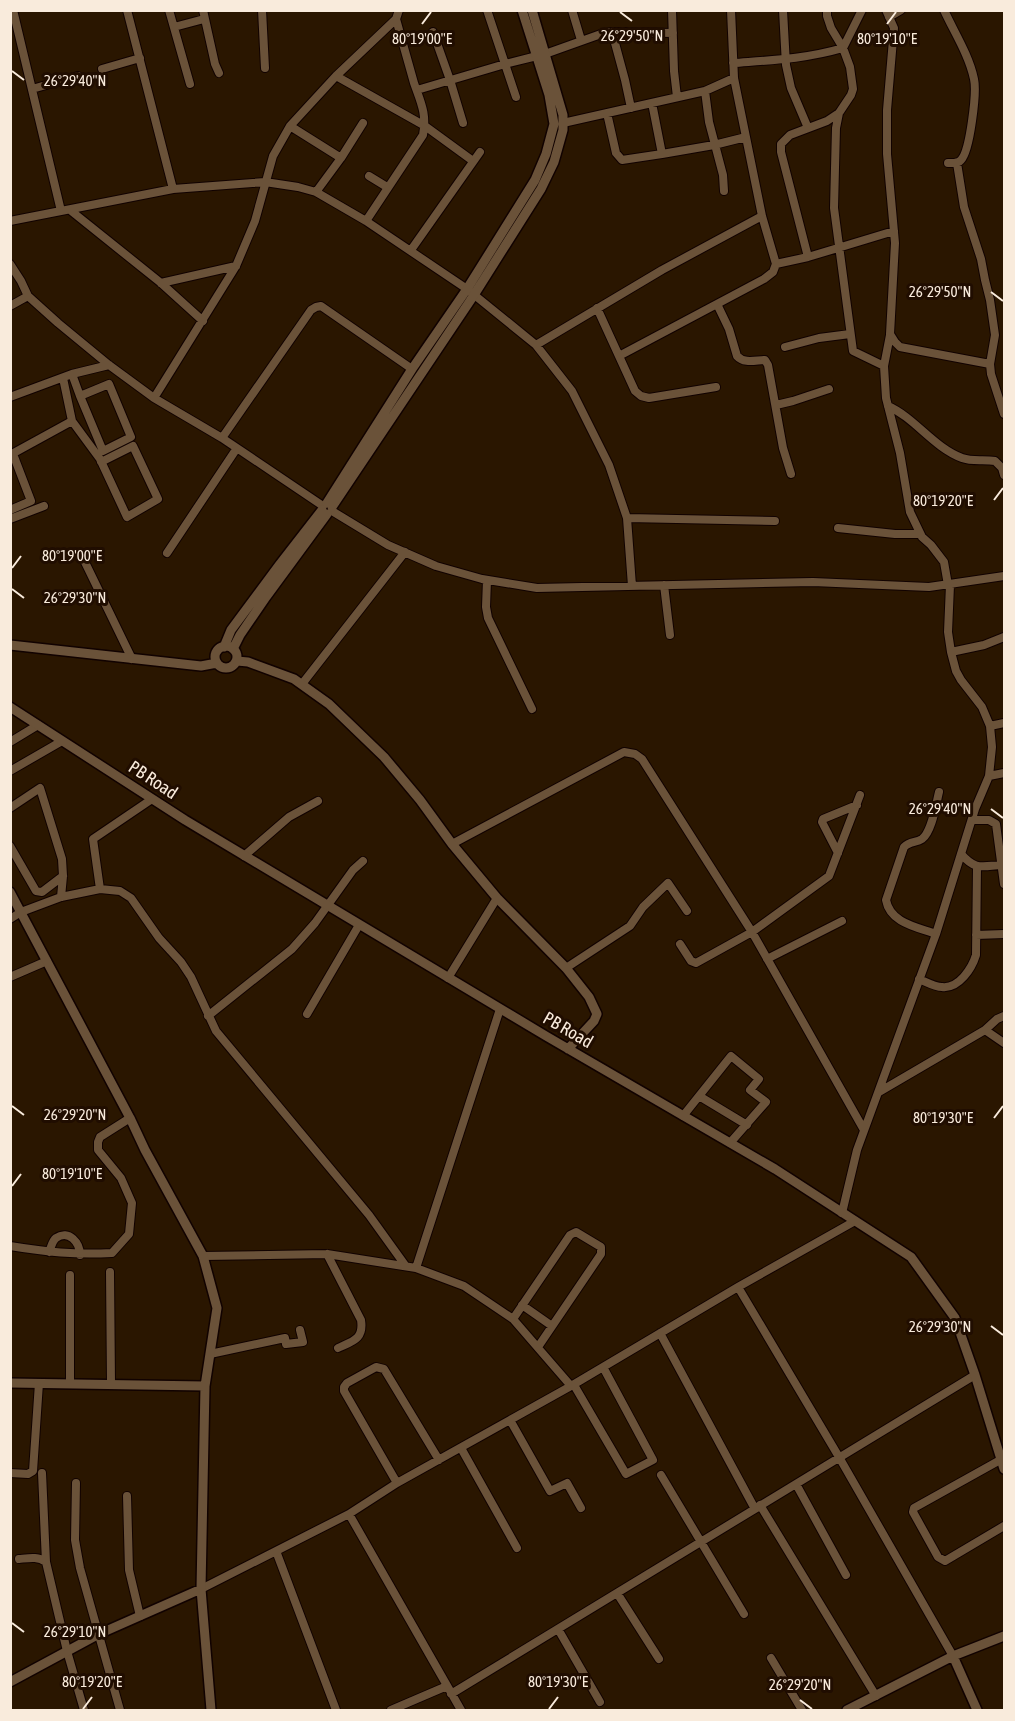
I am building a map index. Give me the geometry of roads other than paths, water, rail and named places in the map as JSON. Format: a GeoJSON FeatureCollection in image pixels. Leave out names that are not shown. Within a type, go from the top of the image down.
{"type":"FeatureCollection","features":[{"type":"Feature","properties":{"kind":"street"},"geometry":{"type":"LineString","coordinates":[[13,10],[61,212]]}},
{"type":"Feature","properties":{"kind":"street"},"geometry":{"type":"LineString","coordinates":[[127,10],[173,189]]}},
{"type":"Feature","properties":{"kind":"street"},"geometry":{"type":"LineString","coordinates":[[169,10],[190,84]]}},
{"type":"Feature","properties":{"kind":"street"},"geometry":{"type":"LineString","coordinates":[[262,10],[265,68]]}},
{"type":"Feature","properties":{"kind":"street"},"geometry":{"type":"LineString","coordinates":[[487,10],[516,97]]}},
{"type":"Feature","properties":{"kind":"street"},"geometry":{"type":"LineString","coordinates":[[229,648],[231,630],[327,508],[541,189],[553,164],[563,130],[563,115],[522,10]]}},
{"type":"Feature","properties":{"kind":"street"},"geometry":{"type":"LineString","coordinates":[[327,508],[412,369],[470,292],[535,180],[544,159],[554,124],[532,10]]}},
{"type":"Feature","properties":{"kind":"street"},"geometry":{"type":"LineString","coordinates":[[572,10],[581,40]]}},
{"type":"Feature","properties":{"kind":"street"},"geometry":{"type":"LineString","coordinates":[[672,10],[677,97]]}},
{"type":"Feature","properties":{"kind":"street"},"geometry":{"type":"LineString","coordinates":[[619,356],[764,279],[773,272],[776,264],[762,216],[734,78],[731,10]]}},
{"type":"Feature","properties":{"kind":"street"},"geometry":{"type":"LineString","coordinates":[[783,10],[786,60],[791,88],[807,128]]}},
{"type":"Feature","properties":{"kind":"street"},"geometry":{"type":"LineString","coordinates":[[827,10],[831,28],[843,48],[850,67],[853,89],[840,113],[836,128],[834,208],[850,334],[853,351],[884,366]]}},
{"type":"Feature","properties":{"kind":"street"},"geometry":{"type":"LineString","coordinates":[[733,63],[817,56],[843,48],[862,10]]}},
{"type":"Feature","properties":{"kind":"street"},"geometry":{"type":"LineString","coordinates":[[842,1213],[855,1155],[936,934],[972,820],[989,776],[992,747],[990,726],[982,707],[956,671],[948,632],[949,585],[944,562],[920,534],[910,512],[900,453],[886,398],[884,366],[890,334],[895,243],[887,154],[887,110],[894,28],[887,14],[901,10]]}},
{"type":"Feature","properties":{"kind":"street"},"geometry":{"type":"LineString","coordinates":[[944,10],[975,80],[975,106],[963,156],[957,163],[948,163]]}},
{"type":"Feature","properties":{"kind":"street"},"geometry":{"type":"LineString","coordinates":[[174,27],[204,15],[219,74]]}},
{"type":"Feature","properties":{"kind":"street"},"geometry":{"type":"LineString","coordinates":[[154,398],[236,266],[255,221],[273,156],[290,126],[397,15]]}},
{"type":"Feature","properties":{"kind":"street"},"geometry":{"type":"LineString","coordinates":[[366,221],[423,135],[425,126],[425,116],[397,15]]}},
{"type":"Feature","properties":{"kind":"street"},"geometry":{"type":"LineString","coordinates":[[433,32],[463,123]]}},
{"type":"Feature","properties":{"kind":"street"},"geometry":{"type":"LineString","coordinates":[[612,32],[631,108]]}},
{"type":"Feature","properties":{"kind":"street"},"geometry":{"type":"LineString","coordinates":[[417,90],[541,55],[602,33],[673,33]]}},
{"type":"Feature","properties":{"kind":"street"},"geometry":{"type":"LineString","coordinates":[[102,69],[140,58]]}},
{"type":"Feature","properties":{"kind":"street"},"geometry":{"type":"LineString","coordinates":[[32,89],[78,76]]}},
{"type":"Feature","properties":{"kind":"street"},"geometry":{"type":"LineString","coordinates":[[336,76],[425,126],[473,161]]}},
{"type":"Feature","properties":{"kind":"street"},"geometry":{"type":"LineString","coordinates":[[563,123],[705,91],[734,78]]}},
{"type":"Feature","properties":{"kind":"street"},"geometry":{"type":"LineString","coordinates":[[705,91],[709,122],[723,176],[724,191]]}},
{"type":"Feature","properties":{"kind":"street"},"geometry":{"type":"LineString","coordinates":[[652,103],[662,154]]}},
{"type":"Feature","properties":{"kind":"street"},"geometry":{"type":"LineString","coordinates":[[607,113],[616,153],[622,160],[714,145],[746,137]]}},
{"type":"Feature","properties":{"kind":"street"},"geometry":{"type":"LineString","coordinates":[[808,257],[781,152],[781,144],[790,135],[827,121],[840,113]]}},
{"type":"Feature","properties":{"kind":"street"},"geometry":{"type":"LineString","coordinates":[[316,192],[363,123]]}},
{"type":"Feature","properties":{"kind":"street"},"geometry":{"type":"LineString","coordinates":[[290,126],[341,158]]}},
{"type":"Feature","properties":{"kind":"street"},"geometry":{"type":"LineString","coordinates":[[411,250],[480,152]]}},
{"type":"Feature","properties":{"kind":"street"},"geometry":{"type":"LineString","coordinates":[[544,159],[553,164]]}},
{"type":"Feature","properties":{"kind":"street"},"geometry":{"type":"LineString","coordinates":[[957,163],[964,207],[981,259],[990,300],[995,335],[990,364],[1005,414]]}},
{"type":"Feature","properties":{"kind":"street"},"geometry":{"type":"LineString","coordinates":[[369,176],[387,187]]}},
{"type":"Feature","properties":{"kind":"street"},"geometry":{"type":"LineString","coordinates":[[10,221],[173,189],[265,182],[316,192],[366,221],[470,292],[536,345],[572,391],[609,465],[627,518],[632,586]]}},
{"type":"Feature","properties":{"kind":"street"},"geometry":{"type":"LineString","coordinates":[[70,210],[161,283],[203,321]]}},
{"type":"Feature","properties":{"kind":"street"},"geometry":{"type":"LineString","coordinates":[[536,345],[597,308],[762,216]]}},
{"type":"Feature","properties":{"kind":"street"},"geometry":{"type":"LineString","coordinates":[[776,264],[808,257],[894,231]]}},
{"type":"Feature","properties":{"kind":"street"},"geometry":{"type":"LineString","coordinates":[[10,264],[28,296],[109,365],[154,398],[222,438],[327,508],[388,545],[436,566],[487,580],[537,588],[813,582],[929,587],[1005,576]]}},
{"type":"Feature","properties":{"kind":"street"},"geometry":{"type":"LineString","coordinates":[[161,283],[236,266]]}},
{"type":"Feature","properties":{"kind":"street"},"geometry":{"type":"LineString","coordinates":[[10,306],[28,296]]}},
{"type":"Feature","properties":{"kind":"street"},"geometry":{"type":"LineString","coordinates":[[717,304],[740,360],[765,360],[768,365],[783,448],[791,474]]}},
{"type":"Feature","properties":{"kind":"street"},"geometry":{"type":"LineString","coordinates":[[222,438],[311,310],[316,307],[321,306],[412,369]]}},
{"type":"Feature","properties":{"kind":"street"},"geometry":{"type":"LineString","coordinates":[[597,308],[634,391],[641,396],[649,398],[716,387]]}},
{"type":"Feature","properties":{"kind":"street"},"geometry":{"type":"LineString","coordinates":[[785,347],[819,338],[850,334]]}},
{"type":"Feature","properties":{"kind":"street"},"geometry":{"type":"LineString","coordinates":[[890,334],[900,347],[990,364]]}},
{"type":"Feature","properties":{"kind":"street"},"geometry":{"type":"LineString","coordinates":[[10,397],[72,374],[109,365]]}},
{"type":"Feature","properties":{"kind":"street"},"geometry":{"type":"LineString","coordinates":[[72,374],[80,396],[103,451],[131,437],[108,384],[80,396]]}},
{"type":"Feature","properties":{"kind":"street"},"geometry":{"type":"LineString","coordinates":[[63,378],[72,421],[101,462],[127,517],[158,499],[133,446],[101,462]]}},
{"type":"Feature","properties":{"kind":"street"},"geometry":{"type":"LineString","coordinates":[[776,405],[829,389]]}},
{"type":"Feature","properties":{"kind":"street"},"geometry":{"type":"LineString","coordinates":[[888,406],[907,417],[954,454],[974,461],[995,461],[1005,476]]}},
{"type":"Feature","properties":{"kind":"street"},"geometry":{"type":"LineString","coordinates":[[10,510],[32,501],[12,455],[72,421]]}},
{"type":"Feature","properties":{"kind":"street"},"geometry":{"type":"LineString","coordinates":[[167,553],[237,448]]}},
{"type":"Feature","properties":{"kind":"street"},"geometry":{"type":"LineString","coordinates":[[10,519],[44,506]]}},
{"type":"Feature","properties":{"kind":"street"},"geometry":{"type":"LineString","coordinates":[[627,518],[775,520]]}},
{"type":"Feature","properties":{"kind":"street"},"geometry":{"type":"LineString","coordinates":[[838,528],[895,534],[920,534]]}},
{"type":"Feature","properties":{"kind":"street"},"geometry":{"type":"LineString","coordinates":[[302,684],[405,552]]}},
{"type":"Feature","properties":{"kind":"street"},"geometry":{"type":"LineString","coordinates":[[82,556],[132,659]]}},
{"type":"Feature","properties":{"kind":"street"},"geometry":{"type":"LineString","coordinates":[[487,580],[488,618],[532,709]]}},
{"type":"Feature","properties":{"kind":"street"},"geometry":{"type":"LineString","coordinates":[[664,585],[670,635]]}},
{"type":"Feature","properties":{"kind":"street"},"geometry":{"type":"LineString","coordinates":[[951,652],[984,645],[1005,637]]}},
{"type":"Feature","properties":{"kind":"street"},"geometry":{"type":"LineString","coordinates":[[10,645],[201,666],[217,663]]}},
{"type":"Feature","properties":{"kind":"street"},"geometry":{"type":"LineString","coordinates":[[229,648],[237,655],[237,661]]}},
{"type":"Feature","properties":{"kind":"street"},"geometry":{"type":"LineString","coordinates":[[229,648],[216,653],[217,663],[222,668],[229,668],[237,661],[248,662],[294,679],[329,704],[384,757],[497,898],[566,968],[589,997],[597,1014],[594,1021],[568,1049]]}},
{"type":"Feature","properties":{"kind":"street","name":"PB Road"},"geometry":{"type":"LineString","coordinates":[[10,707],[244,856],[500,1009],[775,1169],[911,1257],[955,1318],[1003,1464]]}},
{"type":"Feature","properties":{"kind":"street"},"geometry":{"type":"LineString","coordinates":[[990,726],[1005,723]]}},
{"type":"Feature","properties":{"kind":"street"},"geometry":{"type":"LineString","coordinates":[[10,742],[38,725]]}},
{"type":"Feature","properties":{"kind":"street"},"geometry":{"type":"LineString","coordinates":[[10,771],[62,741]]}},
{"type":"Feature","properties":{"kind":"street"},"geometry":{"type":"LineString","coordinates":[[452,844],[624,752],[635,754],[642,759],[752,932],[864,1130]]}},
{"type":"Feature","properties":{"kind":"street"},"geometry":{"type":"LineString","coordinates":[[989,776],[1005,773]]}},
{"type":"Feature","properties":{"kind":"street"},"geometry":{"type":"LineString","coordinates":[[10,808],[40,788],[62,860],[61,897]]}},
{"type":"Feature","properties":{"kind":"street"},"geometry":{"type":"LineString","coordinates":[[936,934],[892,915],[887,908],[886,900],[904,847],[910,842],[919,841],[927,834],[939,792]]}},
{"type":"Feature","properties":{"kind":"street"},"geometry":{"type":"LineString","coordinates":[[680,944],[691,961],[696,963],[752,932],[825,880],[829,876],[861,795]]}},
{"type":"Feature","properties":{"kind":"street"},"geometry":{"type":"LineString","coordinates":[[100,890],[93,839],[152,799]]}},
{"type":"Feature","properties":{"kind":"street"},"geometry":{"type":"LineString","coordinates":[[244,856],[289,817],[318,801]]}},
{"type":"Feature","properties":{"kind":"street"},"geometry":{"type":"LineString","coordinates":[[838,853],[824,827],[823,819],[857,805]]}},
{"type":"Feature","properties":{"kind":"street"},"geometry":{"type":"LineString","coordinates":[[972,820],[989,820],[996,824],[1005,884]]}},
{"type":"Feature","properties":{"kind":"street"},"geometry":{"type":"LineString","coordinates":[[10,846],[36,891],[42,892],[63,876]]}},
{"type":"Feature","properties":{"kind":"street"},"geometry":{"type":"LineString","coordinates":[[962,854],[976,867],[1002,865]]}},
{"type":"Feature","properties":{"kind":"street"},"geometry":{"type":"LineString","coordinates":[[208,1016],[292,949],[315,923],[353,870],[363,861]]}},
{"type":"Feature","properties":{"kind":"street"},"geometry":{"type":"LineString","coordinates":[[919,979],[941,987],[950,986],[958,982],[973,962],[976,955],[976,867]]}},
{"type":"Feature","properties":{"kind":"street"},"geometry":{"type":"LineString","coordinates":[[566,968],[630,926],[643,907],[668,883],[687,911]]}},
{"type":"Feature","properties":{"kind":"street"},"geometry":{"type":"LineString","coordinates":[[10,919],[21,912],[61,897],[100,890],[120,891],[131,898],[159,938],[191,977],[216,1031],[369,1215],[405,1265]]}},
{"type":"Feature","properties":{"kind":"street"},"geometry":{"type":"LineString","coordinates":[[10,892],[130,1118],[144,1150],[203,1256],[217,1308],[205,1386],[201,1589],[211,1710]]}},
{"type":"Feature","properties":{"kind":"street"},"geometry":{"type":"LineString","coordinates":[[448,978],[497,898]]}},
{"type":"Feature","properties":{"kind":"street"},"geometry":{"type":"LineString","coordinates":[[767,959],[842,921]]}},
{"type":"Feature","properties":{"kind":"street"},"geometry":{"type":"LineString","coordinates":[[307,1014],[359,925]]}},
{"type":"Feature","properties":{"kind":"street"},"geometry":{"type":"LineString","coordinates":[[976,935],[1005,934]]}},
{"type":"Feature","properties":{"kind":"street"},"geometry":{"type":"LineString","coordinates":[[10,977],[47,961]]}},
{"type":"Feature","properties":{"kind":"street"},"geometry":{"type":"LineString","coordinates":[[416,1268],[500,1009]]}},
{"type":"Feature","properties":{"kind":"street"},"geometry":{"type":"LineString","coordinates":[[879,1092],[929,1064],[1005,1016]]}},
{"type":"Feature","properties":{"kind":"street"},"geometry":{"type":"LineString","coordinates":[[985,1030],[1005,1043]]}},
{"type":"Feature","properties":{"kind":"street"},"geometry":{"type":"LineString","coordinates":[[683,1116],[731,1056],[759,1079],[750,1090],[766,1102],[730,1143]]}},
{"type":"Feature","properties":{"kind":"street"},"geometry":{"type":"LineString","coordinates":[[699,1096],[747,1125]]}},
{"type":"Feature","properties":{"kind":"street"},"geometry":{"type":"LineString","coordinates":[[10,1246],[80,1255],[112,1253],[129,1234],[132,1203],[121,1178],[98,1150],[98,1142],[100,1137],[130,1118]]}},
{"type":"Feature","properties":{"kind":"street"},"geometry":{"type":"LineString","coordinates":[[10,1682],[99,1634],[201,1589],[349,1514],[398,1483],[855,1221]]}},
{"type":"Feature","properties":{"kind":"street"},"geometry":{"type":"LineString","coordinates":[[513,1319],[570,1235],[574,1232],[601,1247],[601,1254],[537,1347]]}},
{"type":"Feature","properties":{"kind":"street"},"geometry":{"type":"LineString","coordinates":[[49,1252],[56,1238],[69,1236],[75,1239],[80,1248],[80,1255]]}},
{"type":"Feature","properties":{"kind":"street"},"geometry":{"type":"LineString","coordinates":[[203,1256],[327,1254],[405,1265],[464,1286],[513,1319],[572,1385],[626,1474],[653,1460],[603,1367]]}},
{"type":"Feature","properties":{"kind":"street"},"geometry":{"type":"LineString","coordinates":[[327,1254],[361,1320],[362,1328],[361,1334],[355,1340],[338,1348]]}},
{"type":"Feature","properties":{"kind":"street"},"geometry":{"type":"LineString","coordinates":[[110,1272],[111,1384]]}},
{"type":"Feature","properties":{"kind":"street"},"geometry":{"type":"LineString","coordinates":[[70,1275],[70,1383]]}},
{"type":"Feature","properties":{"kind":"street"},"geometry":{"type":"LineString","coordinates":[[738,1287],[953,1656],[977,1710]]}},
{"type":"Feature","properties":{"kind":"street"},"geometry":{"type":"LineString","coordinates":[[522,1305],[552,1326]]}},
{"type":"Feature","properties":{"kind":"street"},"geometry":{"type":"LineString","coordinates":[[210,1354],[285,1338],[286,1344],[303,1342],[300,1330]]}},
{"type":"Feature","properties":{"kind":"street"},"geometry":{"type":"LineString","coordinates":[[660,1333],[758,1507],[876,1696]]}},
{"type":"Feature","properties":{"kind":"street"},"geometry":{"type":"LineString","coordinates":[[398,1483],[344,1391],[347,1383],[376,1367],[384,1369],[439,1460]]}},
{"type":"Feature","properties":{"kind":"street"},"geometry":{"type":"LineString","coordinates":[[391,1710],[449,1690],[558,1629],[975,1375]]}},
{"type":"Feature","properties":{"kind":"street"},"geometry":{"type":"LineString","coordinates":[[10,1383],[205,1386]]}},
{"type":"Feature","properties":{"kind":"street"},"geometry":{"type":"LineString","coordinates":[[10,1473],[28,1474],[33,1471],[39,1383]]}},
{"type":"Feature","properties":{"kind":"street"},"geometry":{"type":"LineString","coordinates":[[510,1420],[550,1491],[567,1483],[581,1508]]}},
{"type":"Feature","properties":{"kind":"street"},"geometry":{"type":"LineString","coordinates":[[461,1448],[517,1548]]}},
{"type":"Feature","properties":{"kind":"street"},"geometry":{"type":"LineString","coordinates":[[1003,1464],[914,1508],[913,1512],[938,1557],[945,1561],[1005,1526]]}},
{"type":"Feature","properties":{"kind":"street"},"geometry":{"type":"LineString","coordinates":[[42,1473],[46,1562],[84,1710]]}},
{"type":"Feature","properties":{"kind":"street"},"geometry":{"type":"LineString","coordinates":[[661,1475],[744,1614]]}},
{"type":"Feature","properties":{"kind":"street"},"geometry":{"type":"LineString","coordinates":[[76,1483],[75,1540],[80,1568],[120,1710]]}},
{"type":"Feature","properties":{"kind":"street"},"geometry":{"type":"LineString","coordinates":[[796,1484],[846,1575]]}},
{"type":"Feature","properties":{"kind":"street"},"geometry":{"type":"LineString","coordinates":[[127,1496],[129,1570],[140,1616]]}},
{"type":"Feature","properties":{"kind":"street"},"geometry":{"type":"LineString","coordinates":[[349,1514],[461,1710]]}},
{"type":"Feature","properties":{"kind":"street"},"geometry":{"type":"LineString","coordinates":[[276,1551],[336,1710]]}},
{"type":"Feature","properties":{"kind":"street"},"geometry":{"type":"LineString","coordinates":[[19,1559],[36,1557],[46,1562]]}},
{"type":"Feature","properties":{"kind":"street"},"geometry":{"type":"LineString","coordinates":[[617,1593],[659,1659]]}},
{"type":"Feature","properties":{"kind":"street"},"geometry":{"type":"LineString","coordinates":[[558,1629],[600,1702]]}},
{"type":"Feature","properties":{"kind":"street"},"geometry":{"type":"LineString","coordinates":[[847,1710],[953,1656],[1005,1636]]}},
{"type":"Feature","properties":{"kind":"street"},"geometry":{"type":"LineString","coordinates":[[771,1658],[802,1710]]}}]}
